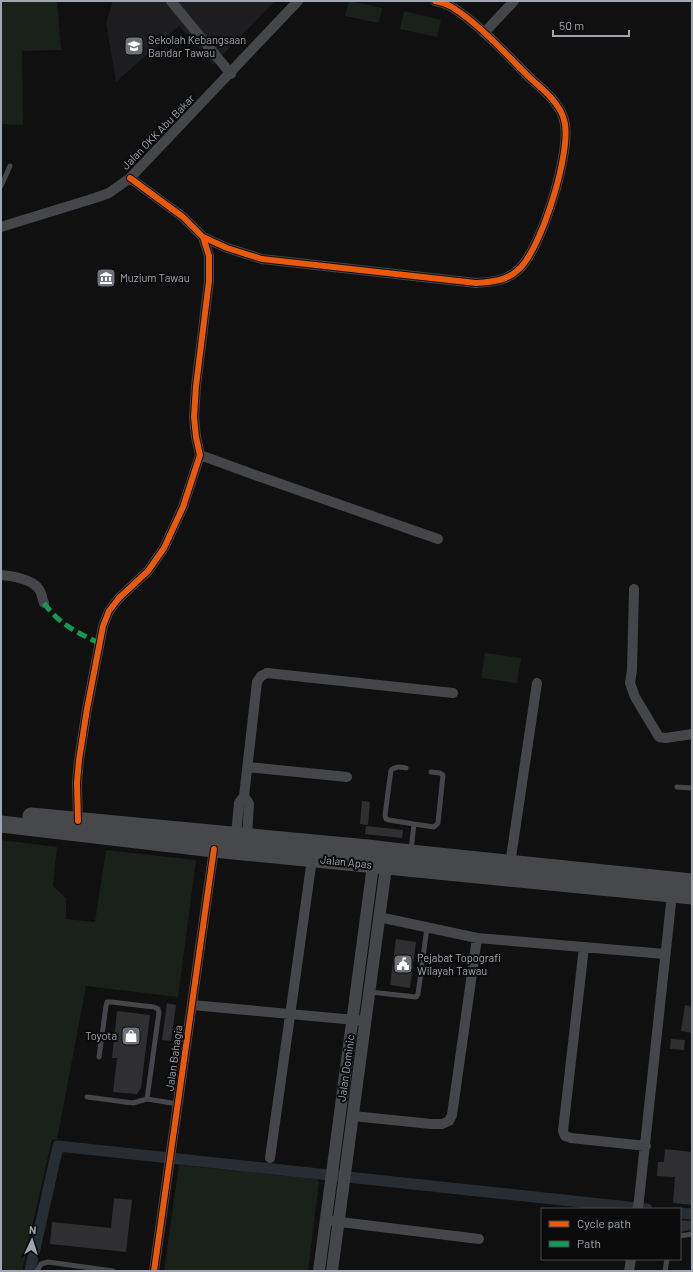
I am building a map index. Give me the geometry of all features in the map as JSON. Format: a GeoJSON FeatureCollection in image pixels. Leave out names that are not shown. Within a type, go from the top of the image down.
{"type":"FeatureCollection","features":[{"type":"Feature","properties":{"kind":"highway","name":"Jalan Apas"},"geometry":{"type":"LineString","coordinates":[[1,813],[241,835],[692,882]]}},
{"type":"Feature","properties":{"kind":"highway","name":"Jalan Apas"},"geometry":{"type":"LineString","coordinates":[[1,824],[214,849],[692,896]]}},
{"type":"Feature","properties":{"kind":"highway"},"geometry":{"type":"LineString","coordinates":[[368,848],[384,860],[379,866]]}},
{"type":"Feature","properties":{"kind":"street"},"geometry":{"type":"LineString","coordinates":[[171,1],[231,74]]}},
{"type":"Feature","properties":{"kind":"street","name":"Jalan OKK Abu Bakar"},"geometry":{"type":"LineString","coordinates":[[1,227],[109,193],[130,178],[231,74],[298,1]]}},
{"type":"Feature","properties":{"kind":"street"},"geometry":{"type":"LineString","coordinates":[[130,178],[183,217],[203,237],[227,248],[262,259],[476,283],[494,282],[507,278],[520,269],[528,258],[542,229],[555,193],[565,140],[564,120],[556,103],[484,33],[464,15],[450,6],[435,1]]}},
{"type":"Feature","properties":{"kind":"street"},"geometry":{"type":"LineString","coordinates":[[484,33],[514,1]]}},
{"type":"Feature","properties":{"kind":"street"},"geometry":{"type":"LineString","coordinates":[[78,821],[77,783],[79,760],[87,708],[103,626],[109,611],[119,598],[148,571],[164,548],[183,507],[200,455],[194,417],[196,386],[209,281],[210,256],[203,237]]}},
{"type":"Feature","properties":{"kind":"street"},"geometry":{"type":"LineString","coordinates":[[200,455],[255,476],[438,539]]}},
{"type":"Feature","properties":{"kind":"street"},"geometry":{"type":"LineString","coordinates":[[1,574],[14,576],[29,582],[39,589],[44,603]]}},
{"type":"Feature","properties":{"kind":"street"},"geometry":{"type":"LineString","coordinates":[[634,589],[632,670],[630,684],[635,697],[659,737],[666,738],[692,734]]}},
{"type":"Feature","properties":{"kind":"street"},"geometry":{"type":"LineString","coordinates":[[241,835],[239,803],[244,796],[257,682],[261,676],[267,673],[453,693]]}},
{"type":"Feature","properties":{"kind":"street"},"geometry":{"type":"LineString","coordinates":[[510,864],[537,683]]}},
{"type":"Feature","properties":{"kind":"street"},"geometry":{"type":"LineString","coordinates":[[248,767],[347,777]]}},
{"type":"Feature","properties":{"kind":"street","name":"Jalan Bahagia"},"geometry":{"type":"LineString","coordinates":[[154,1271],[214,849]]}},
{"type":"Feature","properties":{"kind":"street"},"geometry":{"type":"LineString","coordinates":[[270,1158],[312,859]]}},
{"type":"Feature","properties":{"kind":"street","name":"Jalan Dominic"},"geometry":{"type":"LineString","coordinates":[[332,1271],[379,918],[379,866]]}},
{"type":"Feature","properties":{"kind":"street","name":"Jalan Dominic"},"geometry":{"type":"LineString","coordinates":[[319,1271],[352,1020],[379,866]]}},
{"type":"Feature","properties":{"kind":"street"},"geometry":{"type":"LineString","coordinates":[[638,1206],[646,1146],[672,894]]}},
{"type":"Feature","properties":{"kind":"street"},"geometry":{"type":"LineString","coordinates":[[379,918],[477,938],[665,954]]}},
{"type":"Feature","properties":{"kind":"street"},"geometry":{"type":"LineString","coordinates":[[353,1116],[431,1124],[442,1124],[449,1121],[452,1115],[477,938]]}},
{"type":"Feature","properties":{"kind":"street"},"geometry":{"type":"LineString","coordinates":[[584,947],[563,1131],[565,1136],[571,1138],[646,1146]]}},
{"type":"Feature","properties":{"kind":"street"},"geometry":{"type":"LineString","coordinates":[[192,1005],[366,1021]]}},
{"type":"Feature","properties":{"kind":"street"},"geometry":{"type":"LineString","coordinates":[[326,1221],[479,1239]]}},
{"type":"Feature","properties":{"kind":"street"},"geometry":{"type":"LineString","coordinates":[[629,1271],[631,1260]]}},
{"type":"Feature","properties":{"kind":"lane"},"geometry":{"type":"LineString","coordinates":[[1,186],[10,166]]}},
{"type":"Feature","properties":{"kind":"lane"},"geometry":{"type":"LineString","coordinates":[[406,768],[396,767],[392,768],[391,770],[385,815],[386,819],[434,827],[438,823],[443,775],[440,773],[431,772]]}},
{"type":"Feature","properties":{"kind":"lane"},"geometry":{"type":"LineString","coordinates":[[677,787],[692,788]]}},
{"type":"Feature","properties":{"kind":"lane"},"geometry":{"type":"LineString","coordinates":[[410,853],[414,824]]}},
{"type":"Feature","properties":{"kind":"lane"},"geometry":{"type":"LineString","coordinates":[[370,992],[416,997],[418,994],[427,928]]}},
{"type":"Feature","properties":{"kind":"lane"},"geometry":{"type":"LineString","coordinates":[[99,1057],[107,1002],[118,1002],[158,1008],[159,1012],[147,1099]]}},
{"type":"Feature","properties":{"kind":"lane"},"geometry":{"type":"LineString","coordinates":[[87,1097],[133,1102],[147,1099],[178,1104]]}},
{"type":"Feature","properties":{"kind":"lane"},"geometry":{"type":"LineString","coordinates":[[681,1236],[692,1234]]}},
{"type":"Feature","properties":{"kind":"lane"},"geometry":{"type":"LineString","coordinates":[[665,1271],[667,1260]]}},
{"type":"Feature","properties":{"kind":"lane"},"geometry":{"type":"LineString","coordinates":[[37,1271],[41,1264],[48,1262],[113,1271]]}},
{"type":"Feature","properties":{"kind":"shaded area"},"geometry":{"type":"Polygon","coordinates":[[[1,1],[57,1],[61,50],[22,51],[23,125],[1,124],[1,1]]]}},
{"type":"Feature","properties":{"kind":"shaded area","name":"Sekolah Kebangsaan Bandar Tawau"},"geometry":{"type":"Polygon","coordinates":[[[113,1],[275,1],[213,65],[179,26],[116,82],[106,23],[113,1]]]}},
{"type":"Feature","properties":{"kind":"shaded area"},"geometry":{"type":"Polygon","coordinates":[[[349,1],[382,8],[379,23],[345,16],[349,1]]]}},
{"type":"Feature","properties":{"kind":"shaded area"},"geometry":{"type":"Polygon","coordinates":[[[404,11],[441,20],[437,37],[400,29],[404,11]]]}},
{"type":"Feature","properties":{"kind":"shaded area"},"geometry":{"type":"Polygon","coordinates":[[[485,653],[521,658],[517,683],[481,678],[485,653]]]}},
{"type":"Feature","properties":{"kind":"shaded area"},"geometry":{"type":"Polygon","coordinates":[[[1,840],[57,847],[53,886],[66,898],[66,919],[95,922],[106,850],[196,860],[178,997],[86,986],[57,1140],[52,1139],[22,1271],[1,1271],[1,840]]]}},
{"type":"Feature","properties":{"kind":"shaded area"},"geometry":{"type":"Polygon","coordinates":[[[179,1165],[316,1179],[319,1182],[308,1271],[164,1271],[179,1165]]]}},
{"type":"Feature","properties":{"kind":"building"},"geometry":{"type":"Polygon","coordinates":[[[362,801],[370,802],[368,825],[360,824],[362,801]]]}},
{"type":"Feature","properties":{"kind":"building"},"geometry":{"type":"Polygon","coordinates":[[[366,826],[403,830],[402,838],[365,834],[366,826]]]}},
{"type":"Feature","properties":{"kind":"building","name":"Pejabat Topografi Wilayah Tawau"},"geometry":{"type":"Polygon","coordinates":[[[396,939],[416,942],[410,988],[390,985],[396,939]]]}},
{"type":"Feature","properties":{"kind":"building"},"geometry":{"type":"Polygon","coordinates":[[[167,1003],[176,1005],[171,1041],[162,1040],[167,1003]]]}},
{"type":"Feature","properties":{"kind":"building"},"geometry":{"type":"Polygon","coordinates":[[[685,1005],[692,1007],[692,1033],[681,1031],[685,1005]]]}},
{"type":"Feature","properties":{"kind":"building","name":"Toyota"},"geometry":{"type":"Polygon","coordinates":[[[117,1011],[150,1015],[141,1088],[137,1094],[113,1092],[117,1058],[112,1058],[117,1011]]]}},
{"type":"Feature","properties":{"kind":"building"},"geometry":{"type":"Polygon","coordinates":[[[671,1039],[685,1040],[684,1050],[670,1049],[671,1039]]]}},
{"type":"Feature","properties":{"kind":"building"},"geometry":{"type":"Polygon","coordinates":[[[665,1149],[692,1152],[692,1205],[673,1203],[675,1177],[657,1176],[658,1162],[664,1162],[665,1149]]]}},
{"type":"Feature","properties":{"kind":"building"},"geometry":{"type":"Polygon","coordinates":[[[114,1198],[132,1200],[126,1252],[50,1244],[52,1222],[111,1228],[114,1198]]]}},
{"type":"Feature","properties":{"kind":"building"},"geometry":{"type":"Polygon","coordinates":[[[681,1220],[692,1221],[692,1230],[681,1232],[681,1220]]]}},
{"type":"Feature","properties":{"kind":"waterway"},"geometry":{"type":"LineString","coordinates":[[30,1271],[58,1146],[638,1208]]}},
{"type":"Feature","properties":{"kind":"waterway"},"geometry":{"type":"LineString","coordinates":[[681,1213],[692,1214]]}},
{"type":"Feature","properties":{"kind":"marked path"},"geometry":{"type":"LineString","coordinates":[[44,603],[62,622],[75,631],[99,643]]}},
{"type":"Feature","properties":{"kind":"cycle path"},"geometry":{"type":"LineString","coordinates":[[203,237],[227,248],[262,259],[476,283],[504,279],[518,270],[527,259],[536,242],[553,198],[564,153],[566,134],[562,114],[550,96],[482,30],[452,7],[435,1]]}},
{"type":"Feature","properties":{"kind":"cycle path"},"geometry":{"type":"LineString","coordinates":[[78,821],[77,783],[79,760],[103,626],[109,611],[119,598],[148,571],[164,548],[183,507],[200,455],[194,417],[196,386],[209,281],[209,256],[203,237],[183,217],[130,178]]}},
{"type":"Feature","properties":{"kind":"cycle path"},"geometry":{"type":"LineString","coordinates":[[154,1271],[214,849]]}},
{"type":"Feature","properties":{"kind":"place","name":"Sekolah Kebangsaan Bandar Tawau"},"geometry":{"type":"Point","coordinates":[134,46]}},
{"type":"Feature","properties":{"kind":"place","name":"Muzium Tawau"},"geometry":{"type":"Point","coordinates":[106,278]}},
{"type":"Feature","properties":{"kind":"place","name":"Pejabat Topografi Wilayah Tawau"},"geometry":{"type":"Point","coordinates":[403,964]}},
{"type":"Feature","properties":{"kind":"place","name":"Toyota"},"geometry":{"type":"Point","coordinates":[131,1036]}}]}
